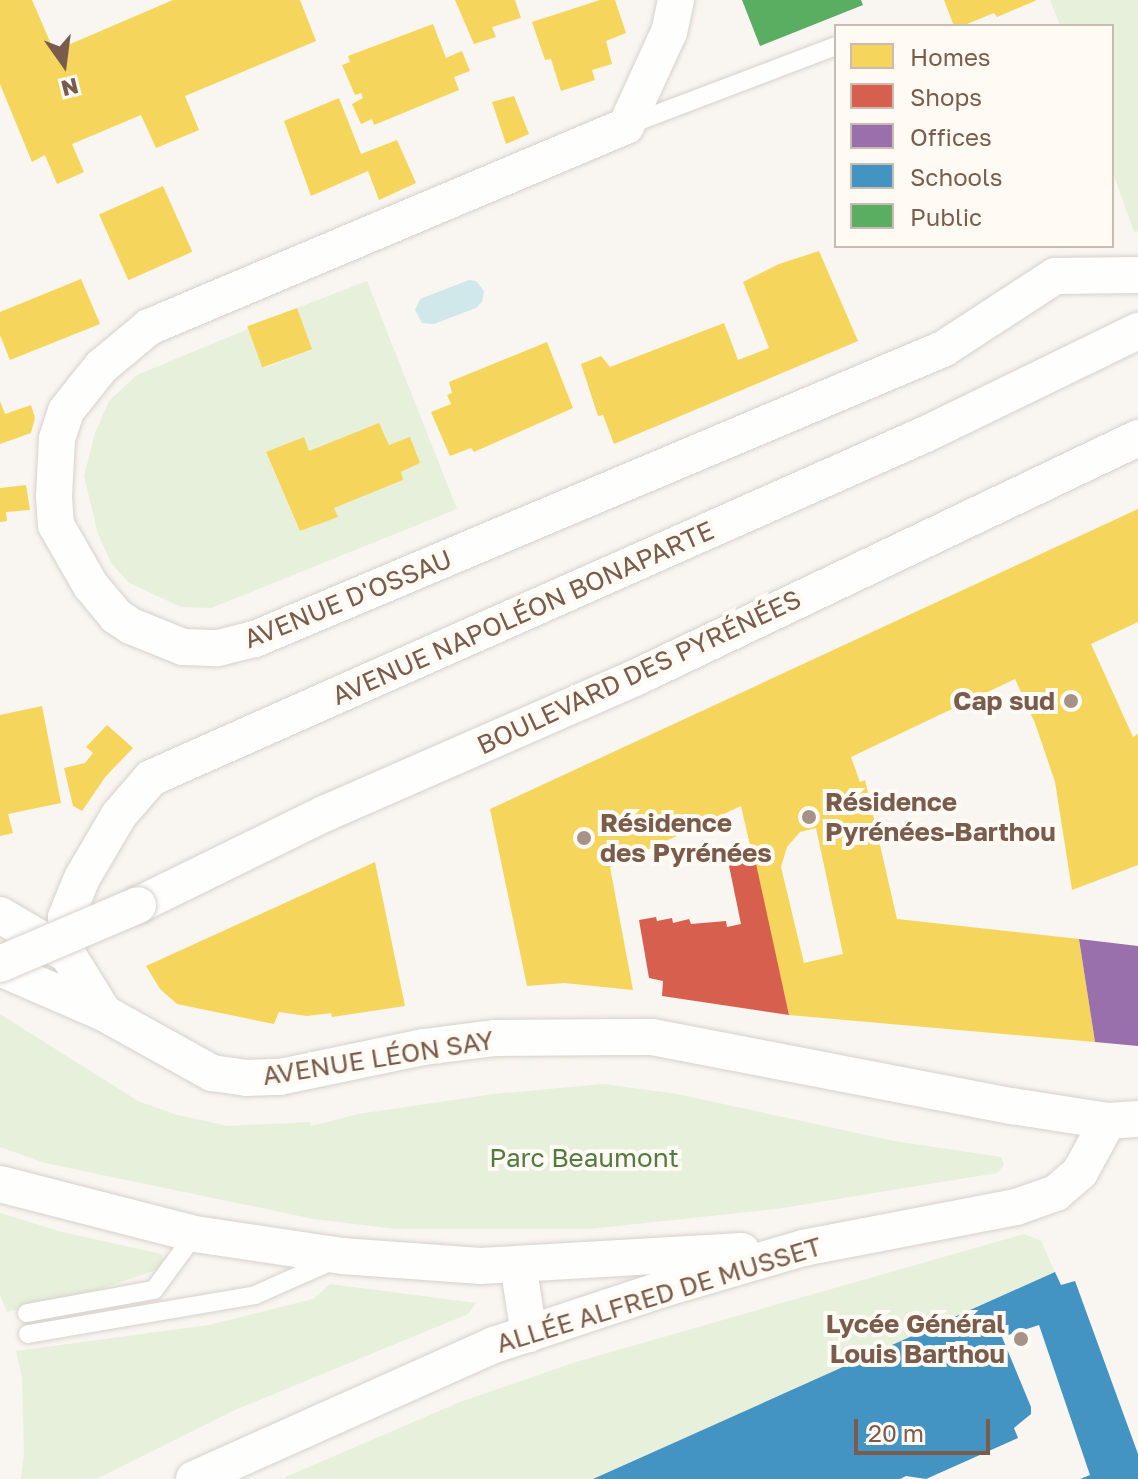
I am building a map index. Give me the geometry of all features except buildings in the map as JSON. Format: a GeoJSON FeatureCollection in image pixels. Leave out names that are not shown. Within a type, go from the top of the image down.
{"type":"FeatureCollection","features":[{"type":"Feature","properties":{"kind":"street"},"geometry":{"type":"LineString","coordinates":[[626,126],[665,43],[676,0]]}},
{"type":"Feature","properties":{"kind":"street","name":"AVENUE D'OSSAU"},"geometry":{"type":"LineString","coordinates":[[626,126],[149,327],[101,367],[66,411],[57,439],[54,497],[56,525],[105,605],[131,626],[183,647],[218,648],[255,639],[943,349],[1055,276],[1138,275]]}},
{"type":"Feature","properties":{"kind":"street","name":"AVENUE NAPOLÉON BONAPARTE"},"geometry":{"type":"LineString","coordinates":[[68,955],[66,917],[82,878],[119,815],[151,778],[926,434],[1138,331]]}},
{"type":"Feature","properties":{"kind":"street","name":"BOULEVARD DES PYRÉNÉES"},"geometry":{"type":"LineString","coordinates":[[0,966],[138,905],[326,813],[637,677],[1138,438]]}},
{"type":"Feature","properties":{"kind":"street"},"geometry":{"type":"LineString","coordinates":[[0,915],[68,955],[104,1013]]}},
{"type":"Feature","properties":{"kind":"street","name":"AVENUE LÉON SAY"},"geometry":{"type":"LineString","coordinates":[[0,966],[104,1013],[212,1073],[246,1078],[280,1077],[424,1047],[495,1038],[652,1037],[1128,1123]]}},
{"type":"Feature","properties":{"kind":"street","name":"ALLÉE ALFRED DE MUSSET"},"geometry":{"type":"LineString","coordinates":[[194,1479],[494,1345],[663,1289],[803,1248],[1016,1207],[1056,1193],[1128,1123]]}},
{"type":"Feature","properties":{"kind":"street"},"geometry":{"type":"LineString","coordinates":[[0,1184],[195,1234],[342,1256],[481,1266],[803,1248]]}},
{"type":"Feature","properties":{"kind":"street"},"geometry":{"type":"LineString","coordinates":[[518,1264],[529,1334]]}},
{"type":"Feature","properties":{"kind":"lane"},"geometry":{"type":"LineString","coordinates":[[626,126],[834,47]]}},
{"type":"Feature","properties":{"kind":"lane"},"geometry":{"type":"LineString","coordinates":[[27,1313],[154,1290],[195,1234]]}},
{"type":"Feature","properties":{"kind":"lane"},"geometry":{"type":"LineString","coordinates":[[28,1334],[255,1295],[342,1256]]}},
{"type":"Feature","properties":{"kind":"green space"},"geometry":{"type":"Polygon","coordinates":[[[1050,0],[1138,0],[1138,231],[1134,232],[1114,176],[1114,24],[1059,24],[1050,0]]]}},
{"type":"Feature","properties":{"kind":"green space"},"geometry":{"type":"Polygon","coordinates":[[[367,281],[457,509],[211,608],[181,607],[129,583],[111,563],[98,534],[84,476],[95,433],[109,401],[137,375],[248,329],[264,368],[311,350],[297,308],[367,281]],[[379,424],[309,451],[304,437],[266,453],[300,531],[337,517],[334,508],[403,480],[401,472],[420,463],[410,438],[389,445],[379,424]]]}},
{"type":"Feature","properties":{"kind":"green space","name":"Parc Beaumont"},"geometry":{"type":"Polygon","coordinates":[[[0,1014],[138,1101],[177,1115],[228,1126],[309,1122],[311,1126],[358,1114],[494,1094],[603,1084],[677,1094],[894,1141],[1001,1157],[1004,1165],[997,1173],[776,1209],[589,1229],[396,1229],[314,1219],[45,1163],[0,1147],[0,1014]]]}},
{"type":"Feature","properties":{"kind":"green space"},"geometry":{"type":"Polygon","coordinates":[[[0,1213],[62,1232],[162,1254],[163,1268],[94,1291],[7,1312],[0,1295],[0,1213]]]}},
{"type":"Feature","properties":{"kind":"green space"},"geometry":{"type":"Polygon","coordinates":[[[1024,1234],[1041,1241],[1055,1272],[593,1479],[281,1479],[460,1402],[576,1362],[1024,1234]]]}},
{"type":"Feature","properties":{"kind":"green space"},"geometry":{"type":"Polygon","coordinates":[[[330,1284],[476,1303],[468,1314],[235,1410],[96,1479],[21,1479],[24,1451],[22,1378],[16,1351],[209,1325],[313,1299],[330,1284]]]}},
{"type":"Feature","properties":{"kind":"water"},"geometry":{"type":"Polygon","coordinates":[[[469,280],[476,281],[484,291],[482,302],[476,308],[434,324],[422,323],[415,310],[420,299],[469,280]]]}},
{"type":"Feature","properties":{"kind":"place","name":"Cap sud"},"geometry":{"type":"Point","coordinates":[1071,701]}},
{"type":"Feature","properties":{"kind":"place","name":"Résidence Pyrénées-Barthou"},"geometry":{"type":"Point","coordinates":[809,817]}},
{"type":"Feature","properties":{"kind":"place","name":"Résidence des Pyrénées"},"geometry":{"type":"Point","coordinates":[584,838]}},
{"type":"Feature","properties":{"kind":"place","name":"Lycée Général Louis Barthou"},"geometry":{"type":"Point","coordinates":[1021,1339]}}]}
